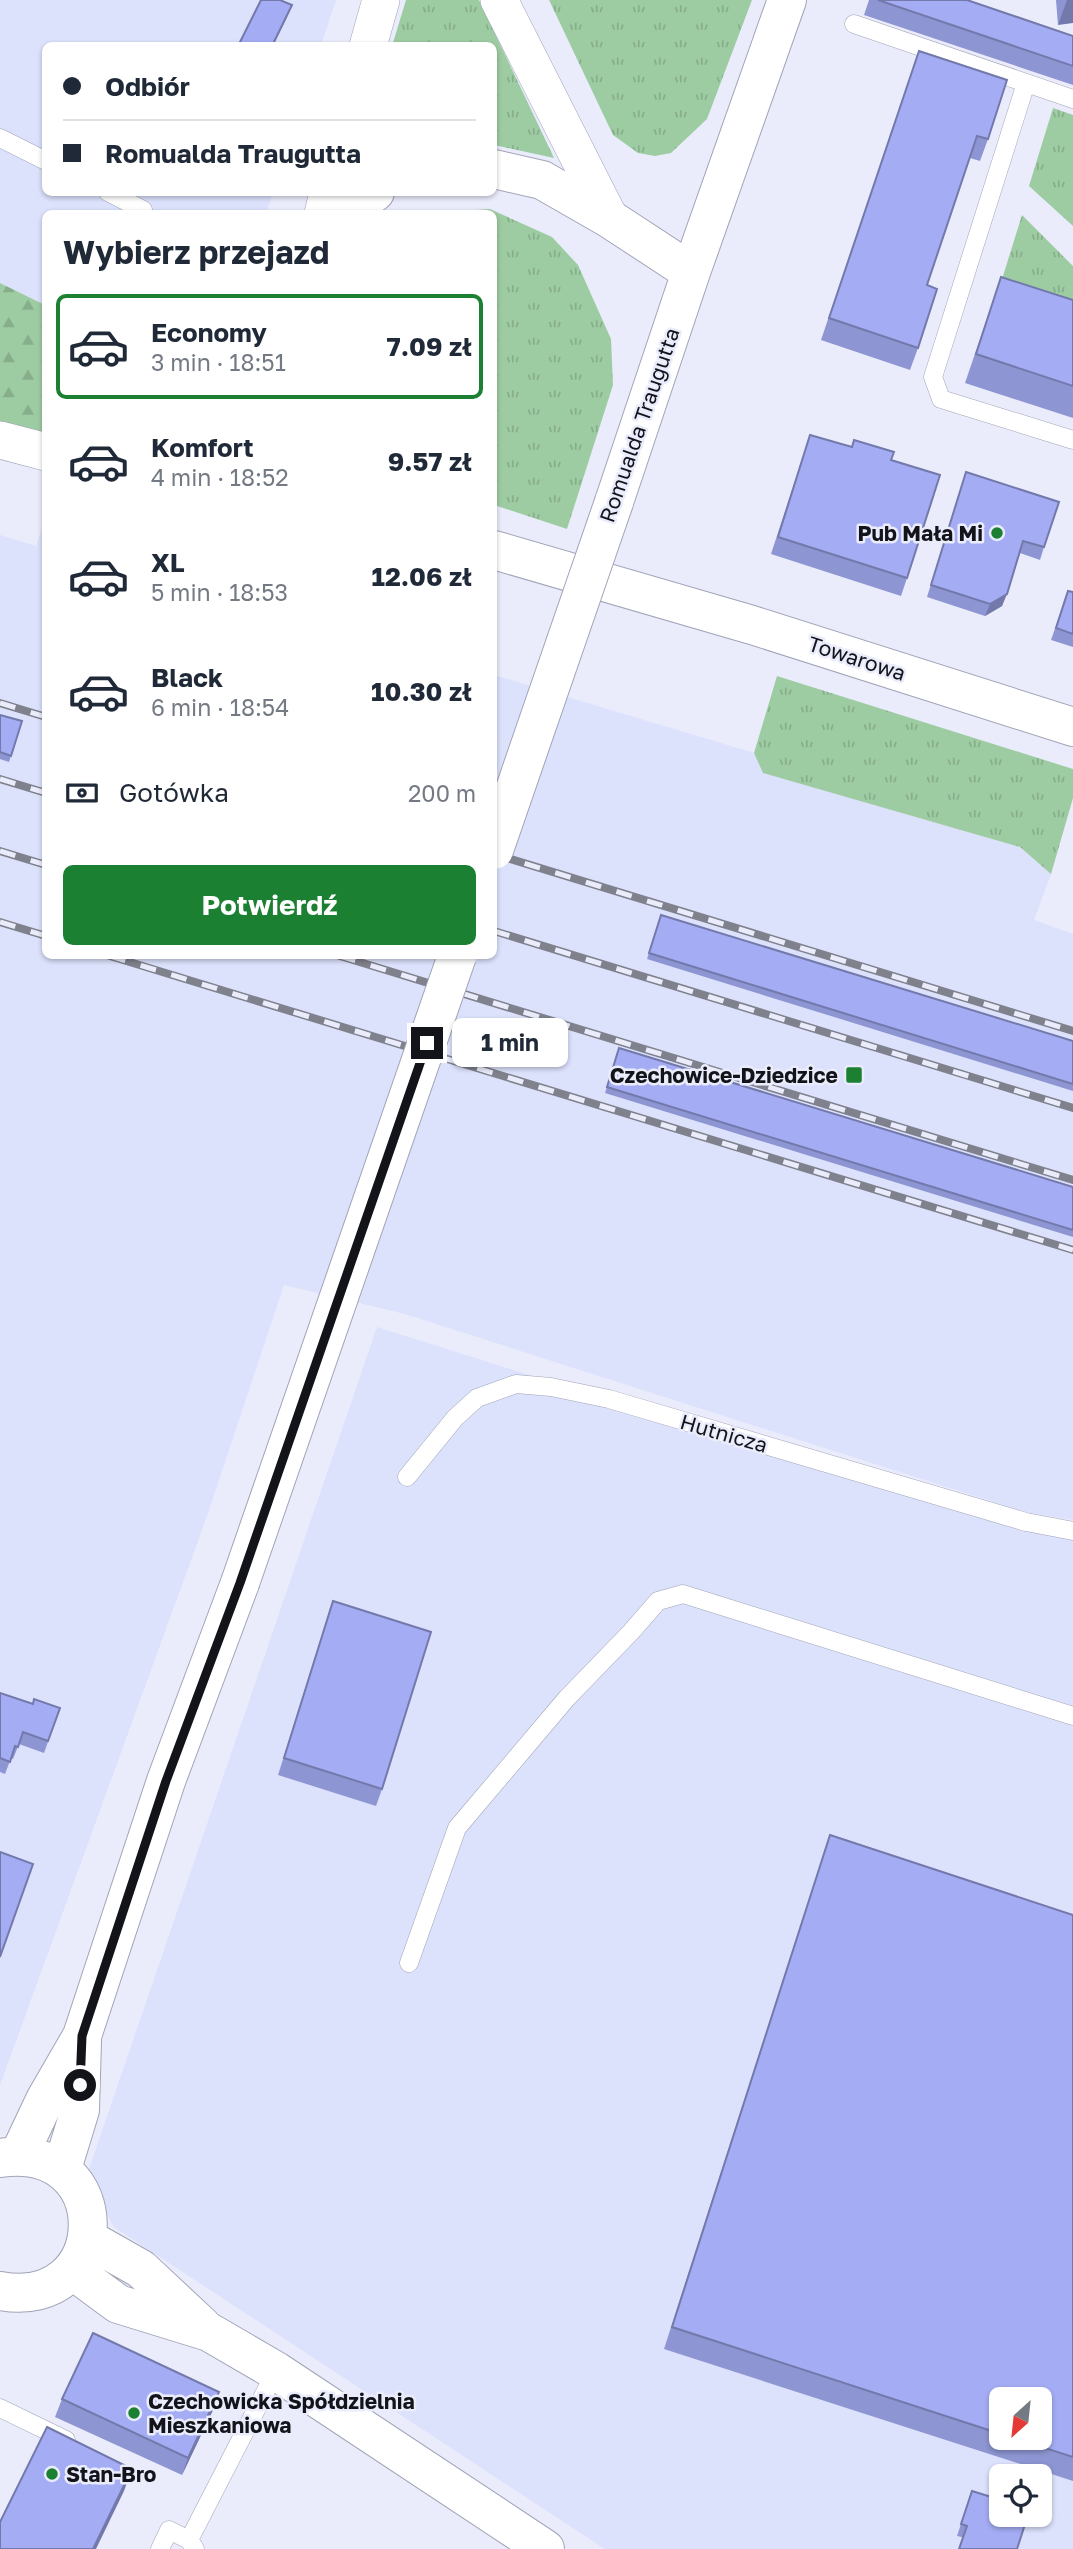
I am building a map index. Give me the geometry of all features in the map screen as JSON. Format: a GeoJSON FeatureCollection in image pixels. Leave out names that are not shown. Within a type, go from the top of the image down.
{"type":"FeatureCollection","features":[{"type":"Feature","properties":{"kind":"street"},"geometry":{"type":"LineString","coordinates":[[369,42],[381,0]]}},
{"type":"Feature","properties":{"kind":"street"},"geometry":{"type":"LineString","coordinates":[[499,0],[610,219]]}},
{"type":"Feature","properties":{"kind":"street","name":"Romualda Traugutta"},"geometry":{"type":"LineString","coordinates":[[497,841],[691,272],[787,0]]}},
{"type":"Feature","properties":{"kind":"street"},"geometry":{"type":"LineString","coordinates":[[497,170],[542,180],[610,219],[691,272]]}},
{"type":"Feature","properties":{"kind":"street"},"geometry":{"type":"LineString","coordinates":[[349,210],[369,196]]}},
{"type":"Feature","properties":{"kind":"street"},"geometry":{"type":"LineString","coordinates":[[0,439],[42,451]]}},
{"type":"Feature","properties":{"kind":"street","name":"Towarowa"},"geometry":{"type":"LineString","coordinates":[[497,551],[640,592],[1073,727]]}},
{"type":"Feature","properties":{"kind":"street"},"geometry":{"type":"LineString","coordinates":[[6,2303],[56,2284],[80,2255],[89,2219],[85,2201],[76,2183],[49,2161],[9,2156],[82,2036],[166,1781],[240,1583],[456,959]]}},
{"type":"Feature","properties":{"kind":"street"},"geometry":{"type":"LineString","coordinates":[[62,2169],[80,2110],[82,2036]]}},
{"type":"Feature","properties":{"kind":"street"},"geometry":{"type":"LineString","coordinates":[[80,2255],[118,2304],[209,2332],[276,2371],[545,2549]]}},
{"type":"Feature","properties":{"kind":"lane"},"geometry":{"type":"LineString","coordinates":[[854,24],[1073,99]]}},
{"type":"Feature","properties":{"kind":"lane"},"geometry":{"type":"LineString","coordinates":[[1026,83],[933,377],[941,399],[1073,440]]}},
{"type":"Feature","properties":{"kind":"lane"},"geometry":{"type":"LineString","coordinates":[[0,138],[42,159]]}},
{"type":"Feature","properties":{"kind":"lane"},"geometry":{"type":"LineString","coordinates":[[116,196],[143,210]]}},
{"type":"Feature","properties":{"kind":"lane","name":"Hutnicza"},"geometry":{"type":"LineString","coordinates":[[407,1477],[455,1418],[477,1398],[516,1384],[551,1387],[609,1399],[1026,1522],[1073,1531]]}},
{"type":"Feature","properties":{"kind":"lane"},"geometry":{"type":"LineString","coordinates":[[409,1962],[457,1828],[567,1698],[657,1601],[683,1594],[1073,1716]]}},
{"type":"Feature","properties":{"kind":"lane"},"geometry":{"type":"LineString","coordinates":[[160,2549],[169,2530],[192,2545],[276,2371]]}},
{"type":"Feature","properties":{"kind":"lane"},"geometry":{"type":"LineString","coordinates":[[0,2408],[80,2447]]}},
{"type":"Feature","properties":{"kind":"shaded area"},"geometry":{"type":"Polygon","coordinates":[[[0,0],[336,0],[322,42],[42,42],[42,196],[272,196],[267,210],[42,210],[42,304],[0,283],[0,0]]]}},
{"type":"Feature","properties":{"kind":"shaded area"},"geometry":{"type":"Polygon","coordinates":[[[42,528],[42,959],[497,959],[497,676],[754,753],[764,773],[1020,847],[1051,874],[1034,920],[1073,934],[1073,1520],[1025,1512],[405,1314],[284,1285],[206,1519],[0,2085],[0,535],[36,546],[42,528]]]}},
{"type":"Feature","properties":{"kind":"shaded area"},"geometry":{"type":"Polygon","coordinates":[[[377,1327],[1015,1528],[1073,1540],[1073,2549],[605,2549],[114,2227],[87,2175],[377,1327]]]}},
{"type":"Feature","properties":{"kind":"green space"},"geometry":{"type":"Polygon","coordinates":[[[406,0],[479,0],[554,158],[497,146],[497,42],[393,42],[406,0]]]}},
{"type":"Feature","properties":{"kind":"green space"},"geometry":{"type":"Polygon","coordinates":[[[549,0],[752,0],[707,119],[671,153],[655,156],[638,153],[613,135],[549,0]]]}},
{"type":"Feature","properties":{"kind":"green space"},"geometry":{"type":"Polygon","coordinates":[[[1053,108],[1073,115],[1073,226],[1029,186],[1053,108]]]}},
{"type":"Feature","properties":{"kind":"green space"},"geometry":{"type":"Polygon","coordinates":[[[497,212],[552,237],[578,265],[611,339],[613,385],[567,529],[497,506],[497,212]]]}},
{"type":"Feature","properties":{"kind":"green space"},"geometry":{"type":"Polygon","coordinates":[[[1022,215],[1073,266],[1073,319],[998,292],[1022,215]]]}},
{"type":"Feature","properties":{"kind":"green space"},"geometry":{"type":"Polygon","coordinates":[[[0,283],[42,304],[42,438],[0,426],[0,283]]]}},
{"type":"Feature","properties":{"kind":"green space"},"geometry":{"type":"Polygon","coordinates":[[[777,676],[1073,769],[1073,798],[1051,874],[1020,847],[763,773],[754,753],[777,676]]]}},
{"type":"Feature","properties":{"kind":"building"},"geometry":{"type":"Polygon","coordinates":[[[261,0],[280,0],[292,5],[274,42],[240,42],[261,0]]]}},
{"type":"Feature","properties":{"kind":"building"},"geometry":{"type":"Polygon","coordinates":[[[878,0],[967,0],[1073,36],[1073,66],[878,0]]]}},
{"type":"Feature","properties":{"kind":"building"},"geometry":{"type":"Polygon","coordinates":[[[919,51],[1007,80],[988,139],[977,136],[927,285],[937,289],[918,348],[829,318],[919,51]]]}},
{"type":"Feature","properties":{"kind":"building"},"geometry":{"type":"Polygon","coordinates":[[[1001,277],[1073,300],[1073,386],[976,354],[1001,277]]]}},
{"type":"Feature","properties":{"kind":"building"},"geometry":{"type":"Polygon","coordinates":[[[810,435],[852,447],[854,440],[894,452],[891,460],[940,475],[907,578],[778,537],[810,435]]]}},
{"type":"Feature","properties":{"kind":"building","name":"Pub Mała Mi"},"geometry":{"type":"Polygon","coordinates":[[[966,472],[1059,502],[1044,547],[1023,541],[1007,594],[990,604],[931,585],[966,472]]]}},
{"type":"Feature","properties":{"kind":"building"},"geometry":{"type":"Polygon","coordinates":[[[1068,591],[1073,592],[1073,634],[1056,628],[1068,591]]]}},
{"type":"Feature","properties":{"kind":"building"},"geometry":{"type":"Polygon","coordinates":[[[0,715],[22,721],[11,756],[0,752],[0,715]]]}},
{"type":"Feature","properties":{"kind":"building"},"geometry":{"type":"Polygon","coordinates":[[[661,915],[1073,1041],[1073,1084],[649,953],[661,915]]]}},
{"type":"Feature","properties":{"kind":"building"},"geometry":{"type":"Polygon","coordinates":[[[619,1048],[1073,1187],[1073,1230],[607,1087],[619,1048]]]}},
{"type":"Feature","properties":{"kind":"building"},"geometry":{"type":"Polygon","coordinates":[[[333,1601],[431,1632],[382,1789],[284,1758],[333,1601]]]}},
{"type":"Feature","properties":{"kind":"building"},"geometry":{"type":"Polygon","coordinates":[[[0,1693],[33,1704],[34,1699],[60,1708],[48,1741],[23,1732],[10,1762],[0,1758],[0,1693]]]}},
{"type":"Feature","properties":{"kind":"building"},"geometry":{"type":"Polygon","coordinates":[[[830,1835],[1073,1915],[1073,2457],[1051,2450],[1052,2387],[989,2387],[989,2430],[672,2327],[830,1835]]]}},
{"type":"Feature","properties":{"kind":"building"},"geometry":{"type":"Polygon","coordinates":[[[0,1852],[33,1864],[0,1957],[0,1852]]]}},
{"type":"Feature","properties":{"kind":"building","name":"Czechowicka Spółdzielnia Mieszkaniowa"},"geometry":{"type":"Polygon","coordinates":[[[93,2333],[219,2392],[188,2458],[62,2399],[93,2333]]]}},
{"type":"Feature","properties":{"kind":"building"},"geometry":{"type":"Polygon","coordinates":[[[47,2427],[132,2469],[93,2549],[0,2549],[0,2522],[47,2427]]]}},
{"type":"Feature","properties":{"kind":"building"},"geometry":{"type":"Polygon","coordinates":[[[972,2491],[989,2496],[989,2527],[1024,2527],[1017,2549],[959,2549],[967,2526],[961,2524],[972,2491]]]}},
{"type":"Feature","properties":{"kind":"railway"},"geometry":{"type":"LineString","coordinates":[[0,703],[42,716]]}},
{"type":"Feature","properties":{"kind":"railway"},"geometry":{"type":"LineString","coordinates":[[0,779],[42,792]]}},
{"type":"Feature","properties":{"kind":"railway"},"geometry":{"type":"LineString","coordinates":[[0,851],[42,864]]}},
{"type":"Feature","properties":{"kind":"railway"},"geometry":{"type":"LineString","coordinates":[[497,855],[1073,1031]]}},
{"type":"Feature","properties":{"kind":"railway"},"geometry":{"type":"LineString","coordinates":[[0,922],[42,935]]}},
{"type":"Feature","properties":{"kind":"railway"},"geometry":{"type":"LineString","coordinates":[[497,932],[1073,1108]]}},
{"type":"Feature","properties":{"kind":"railway"},"geometry":{"type":"LineString","coordinates":[[120,959],[1073,1250]]}},
{"type":"Feature","properties":{"kind":"railway"},"geometry":{"type":"LineString","coordinates":[[350,959],[1073,1180]]}},
{"type":"Feature","properties":{"kind":"place","name":"Pub Mała Mi"},"geometry":{"type":"Point","coordinates":[997,533]}},
{"type":"Feature","properties":{"kind":"place","name":"Czechowice-Dziedzice"},"geometry":{"type":"Point","coordinates":[854,1075]}},
{"type":"Feature","properties":{"kind":"place","name":"Czechowicka Spółdzielnia Mieszkaniowa"},"geometry":{"type":"Point","coordinates":[134,2413]}},
{"type":"Feature","properties":{"kind":"place","name":"Stan-Bro"},"geometry":{"type":"Point","coordinates":[52,2474]}},
{"type":"Feature","properties":{"kind":"route"},"geometry":{"type":"LineString","coordinates":[[80,2085],[82,2036],[166,1781],[240,1583],[427,1043]]}}]}
